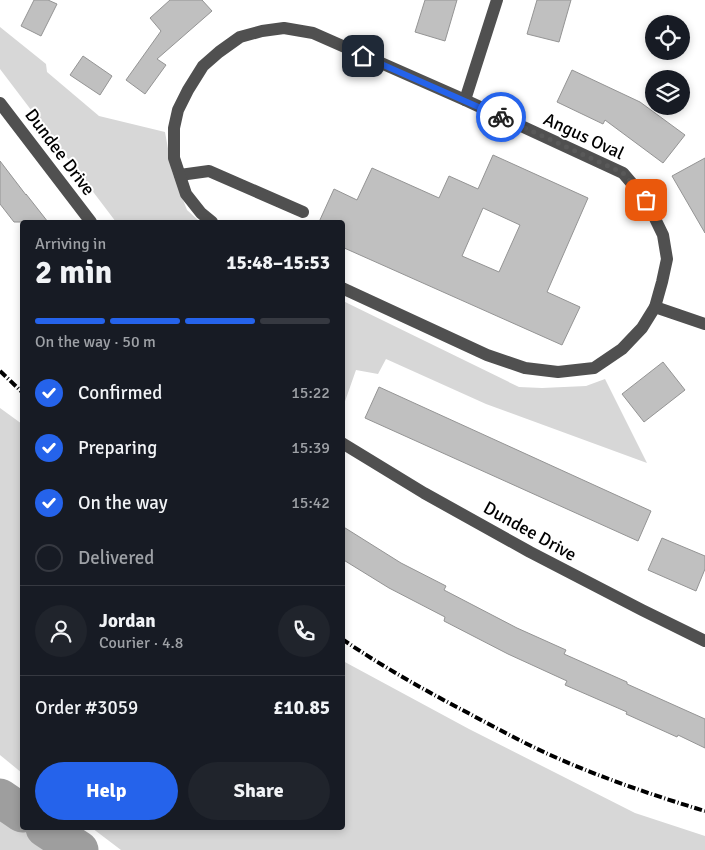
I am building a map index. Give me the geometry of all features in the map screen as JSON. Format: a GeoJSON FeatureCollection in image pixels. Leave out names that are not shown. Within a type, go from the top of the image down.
{"type":"FeatureCollection","features":[{"type":"Feature","properties":{"kind":"street"},"geometry":{"type":"LineString","coordinates":[[465,100],[497,0]]}},
{"type":"Feature","properties":{"kind":"street","name":"Angus Oval"},"geometry":{"type":"LineString","coordinates":[[210,220],[201,213],[186,194],[174,158],[174,128],[178,110],[203,66],[219,52],[240,37],[284,28],[313,33],[623,173],[646,200],[664,235],[667,259],[655,307],[642,328],[622,349],[594,368],[558,372],[526,368],[487,355],[345,289]]}},
{"type":"Feature","properties":{"kind":"street","name":"Dundee Drive"},"geometry":{"type":"LineString","coordinates":[[0,103],[89,220]]}},
{"type":"Feature","properties":{"kind":"street"},"geometry":{"type":"LineString","coordinates":[[180,175],[209,171],[303,212]]}},
{"type":"Feature","properties":{"kind":"street"},"geometry":{"type":"LineString","coordinates":[[655,307],[705,324]]}},
{"type":"Feature","properties":{"kind":"street","name":"Dundee Drive"},"geometry":{"type":"LineString","coordinates":[[345,445],[424,493],[530,552],[705,641]]}},
{"type":"Feature","properties":{"kind":"shaded area"},"geometry":{"type":"Polygon","coordinates":[[[0,27],[46,64],[47,72],[99,116],[165,132],[172,171],[187,210],[198,220],[114,220],[0,69],[0,27]]]}},
{"type":"Feature","properties":{"kind":"shaded area"},"geometry":{"type":"Polygon","coordinates":[[[345,302],[519,387],[586,386],[605,379],[647,463],[486,404],[386,359],[378,374],[356,370],[345,401],[345,302]]]}},
{"type":"Feature","properties":{"kind":"shaded area"},"geometry":{"type":"Polygon","coordinates":[[[0,408],[20,423],[20,771],[0,755],[0,408]]]}},
{"type":"Feature","properties":{"kind":"shaded area"},"geometry":{"type":"Polygon","coordinates":[[[345,662],[469,729],[635,813],[705,836],[705,850],[121,850],[95,830],[345,830],[345,662]]]}},
{"type":"Feature","properties":{"kind":"shaded area"},"geometry":{"type":"Polygon","coordinates":[[[0,805],[20,819],[20,830],[36,830],[67,850],[0,850],[0,805]]]}},
{"type":"Feature","properties":{"kind":"building"},"geometry":{"type":"Polygon","coordinates":[[[34,0],[48,0],[57,4],[41,36],[21,26],[34,0]]]}},
{"type":"Feature","properties":{"kind":"building"},"geometry":{"type":"Polygon","coordinates":[[[170,0],[202,0],[212,11],[157,59],[166,65],[145,94],[126,80],[161,31],[150,18],[170,0]]]}},
{"type":"Feature","properties":{"kind":"building"},"geometry":{"type":"Polygon","coordinates":[[[425,0],[457,0],[445,41],[415,32],[425,0]]]}},
{"type":"Feature","properties":{"kind":"building"},"geometry":{"type":"Polygon","coordinates":[[[537,0],[571,0],[559,42],[527,34],[537,0]]]}},
{"type":"Feature","properties":{"kind":"building"},"geometry":{"type":"Polygon","coordinates":[[[83,56],[112,76],[100,95],[70,75],[83,56]]]}},
{"type":"Feature","properties":{"kind":"building"},"geometry":{"type":"Polygon","coordinates":[[[572,70],[640,102],[645,106],[645,115],[658,115],[685,135],[663,163],[605,120],[603,124],[557,102],[572,70]]]}},
{"type":"Feature","properties":{"kind":"building"},"geometry":{"type":"Polygon","coordinates":[[[493,155],[588,198],[547,292],[580,307],[562,345],[345,248],[345,220],[320,220],[334,189],[357,200],[372,168],[439,198],[449,176],[478,189],[493,155]],[[483,208],[462,256],[499,272],[520,225],[483,208]]]}},
{"type":"Feature","properties":{"kind":"building"},"geometry":{"type":"Polygon","coordinates":[[[705,158],[705,233],[672,176],[705,158]]]}},
{"type":"Feature","properties":{"kind":"building"},"geometry":{"type":"Polygon","coordinates":[[[0,161],[46,220],[20,220],[20,222],[14,222],[0,204],[0,161]]]}},
{"type":"Feature","properties":{"kind":"building"},"geometry":{"type":"Polygon","coordinates":[[[663,362],[685,390],[644,422],[622,394],[663,362]]]}},
{"type":"Feature","properties":{"kind":"building"},"geometry":{"type":"Polygon","coordinates":[[[379,387],[651,511],[638,541],[365,418],[379,387]]]}},
{"type":"Feature","properties":{"kind":"building"},"geometry":{"type":"Polygon","coordinates":[[[345,528],[401,563],[446,586],[444,590],[517,628],[566,650],[564,654],[705,719],[705,748],[565,685],[567,681],[508,654],[444,621],[445,617],[389,588],[345,561],[345,528]]]}},
{"type":"Feature","properties":{"kind":"building"},"geometry":{"type":"Polygon","coordinates":[[[662,538],[705,556],[705,569],[696,591],[648,570],[662,538]]]}},
{"type":"Feature","properties":{"kind":"waterway"},"geometry":{"type":"LineString","coordinates":[[0,798],[20,812]]}},
{"type":"Feature","properties":{"kind":"waterway"},"geometry":{"type":"LineString","coordinates":[[48,830],[79,850]]}},
{"type":"Feature","properties":{"kind":"railway"},"geometry":{"type":"LineString","coordinates":[[0,371],[20,390]]}},
{"type":"Feature","properties":{"kind":"railway"},"geometry":{"type":"LineString","coordinates":[[345,641],[421,688],[538,749],[606,778],[705,811]]}},
{"type":"Feature","properties":{"kind":"way so far"},"geometry":{"type":"LineString","coordinates":[[501,117],[623,173],[646,200]]}},
{"type":"Feature","properties":{"kind":"route"},"geometry":{"type":"LineString","coordinates":[[363,56],[501,117]]}}]}
